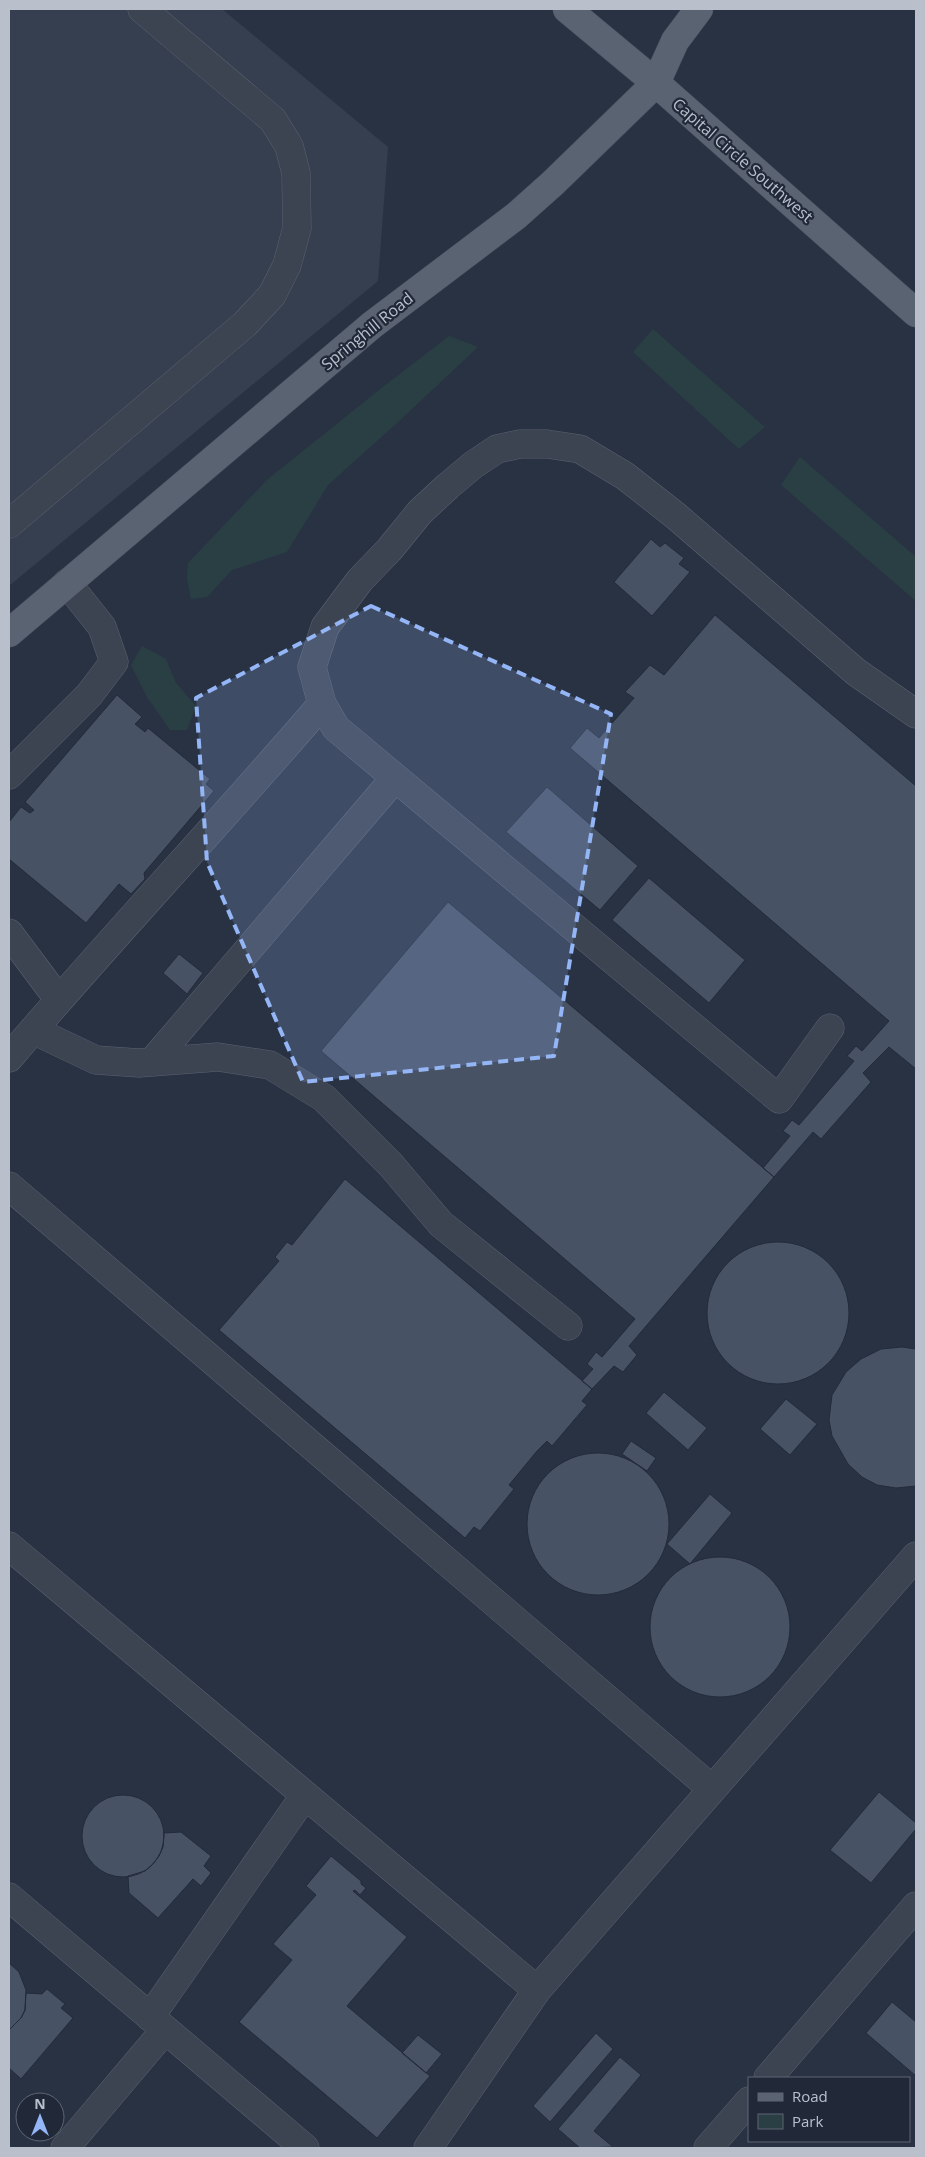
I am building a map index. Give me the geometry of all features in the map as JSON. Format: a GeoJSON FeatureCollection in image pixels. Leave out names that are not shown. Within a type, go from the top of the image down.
{"type":"FeatureCollection","features":[{"type":"Feature","properties":{"kind":"main road","name":"Capital Circle Southwest"},"geometry":{"type":"LineString","coordinates":[[568,9],[656,83],[916,313]]}},
{"type":"Feature","properties":{"kind":"main road","name":"Springhill Road"},"geometry":{"type":"LineString","coordinates":[[9,633],[372,325],[516,216],[656,83],[675,41],[699,9]]}},
{"type":"Feature","properties":{"kind":"lane"},"geometry":{"type":"LineString","coordinates":[[9,524],[245,324],[272,295],[287,266],[297,228],[296,173],[289,146],[273,120],[142,9]]}},
{"type":"Feature","properties":{"kind":"lane"},"geometry":{"type":"LineString","coordinates":[[830,1028],[779,1099],[336,728],[322,704],[312,667],[325,627],[360,580],[389,550],[420,512],[473,465],[497,449],[520,444],[547,444],[580,449],[625,476],[676,516],[856,672],[916,714]]}},
{"type":"Feature","properties":{"kind":"lane"},"geometry":{"type":"LineString","coordinates":[[9,775],[88,694],[114,662],[102,626],[67,583]]}},
{"type":"Feature","properties":{"kind":"lane"},"geometry":{"type":"LineString","coordinates":[[9,1058],[322,704]]}},
{"type":"Feature","properties":{"kind":"lane"},"geometry":{"type":"LineString","coordinates":[[152,1062],[395,778]]}},
{"type":"Feature","properties":{"kind":"lane"},"geometry":{"type":"LineString","coordinates":[[9,933],[59,1000]]}},
{"type":"Feature","properties":{"kind":"lane"},"geometry":{"type":"LineString","coordinates":[[33,1030],[96,1060],[152,1062],[218,1057],[270,1065],[324,1098],[391,1166],[441,1224],[568,1326]]}},
{"type":"Feature","properties":{"kind":"lane"},"geometry":{"type":"LineString","coordinates":[[9,1186],[712,1789]]}},
{"type":"Feature","properties":{"kind":"lane"},"geometry":{"type":"LineString","coordinates":[[9,1546],[537,1990]]}},
{"type":"Feature","properties":{"kind":"lane"},"geometry":{"type":"LineString","coordinates":[[428,2148],[537,1990],[916,1556]]}},
{"type":"Feature","properties":{"kind":"lane"},"geometry":{"type":"LineString","coordinates":[[65,2148],[158,2023],[305,1795]]}},
{"type":"Feature","properties":{"kind":"lane"},"geometry":{"type":"LineString","coordinates":[[9,1898],[305,2148]]}},
{"type":"Feature","properties":{"kind":"lane"},"geometry":{"type":"LineString","coordinates":[[769,2077],[916,1906]]}},
{"type":"Feature","properties":{"kind":"lane"},"geometry":{"type":"LineString","coordinates":[[708,2148],[748,2102]]}},
{"type":"Feature","properties":{"kind":"highlighted area"},"geometry":{"type":"Polygon","coordinates":[[[371,606],[611,714],[554,1056],[303,1082],[207,862],[196,698],[371,606]]]}},
{"type":"Feature","properties":{"kind":"shaded area"},"geometry":{"type":"Polygon","coordinates":[[[9,9],[222,9],[388,147],[378,281],[9,586],[9,9]]]}},
{"type":"Feature","properties":{"kind":"green space"},"geometry":{"type":"Polygon","coordinates":[[[653,329],[765,427],[739,449],[633,352],[653,329]]]}},
{"type":"Feature","properties":{"kind":"green space"},"geometry":{"type":"Polygon","coordinates":[[[449,336],[478,347],[328,485],[287,552],[232,570],[207,597],[191,599],[187,579],[188,563],[268,479],[449,336]]]}},
{"type":"Feature","properties":{"kind":"green space"},"geometry":{"type":"Polygon","coordinates":[[[800,457],[916,557],[916,601],[781,485],[800,457]]]}},
{"type":"Feature","properties":{"kind":"green space"},"geometry":{"type":"Polygon","coordinates":[[[142,646],[166,659],[176,683],[196,706],[187,730],[170,730],[147,697],[131,665],[142,646]]]}},
{"type":"Feature","properties":{"kind":"building"},"geometry":{"type":"Polygon","coordinates":[[[651,539],[660,547],[665,543],[684,558],[679,564],[690,572],[652,616],[614,582],[651,539]]]}},
{"type":"Feature","properties":{"kind":"building"},"geometry":{"type":"Polygon","coordinates":[[[715,615],[916,786],[916,1069],[889,1047],[863,1073],[871,1082],[821,1139],[813,1132],[774,1177],[763,1168],[790,1136],[783,1131],[792,1120],[799,1125],[854,1061],[847,1056],[856,1046],[862,1051],[889,1021],[570,748],[587,728],[599,738],[634,698],[625,692],[650,665],[664,675],[715,615]]]}},
{"type":"Feature","properties":{"kind":"building"},"geometry":{"type":"Polygon","coordinates":[[[117,695],[142,717],[135,724],[145,732],[148,728],[210,779],[206,784],[214,791],[144,873],[145,879],[131,894],[119,884],[86,923],[9,859],[9,822],[21,807],[30,813],[34,810],[25,802],[117,695]]]}},
{"type":"Feature","properties":{"kind":"building"},"geometry":{"type":"Polygon","coordinates":[[[547,787],[638,866],[600,910],[506,832],[547,787]]]}},
{"type":"Feature","properties":{"kind":"building"},"geometry":{"type":"Polygon","coordinates":[[[649,878],[745,960],[709,1003],[612,920],[649,878]]]}},
{"type":"Feature","properties":{"kind":"building"},"geometry":{"type":"Polygon","coordinates":[[[448,902],[774,1177],[629,1346],[637,1355],[623,1372],[614,1366],[592,1389],[582,1381],[593,1369],[587,1364],[596,1352],[602,1357],[635,1319],[321,1051],[448,902]]]}},
{"type":"Feature","properties":{"kind":"building"},"geometry":{"type":"Polygon","coordinates":[[[179,954],[203,973],[187,994],[163,973],[179,954]]]}},
{"type":"Feature","properties":{"kind":"building"},"geometry":{"type":"Polygon","coordinates":[[[345,1179],[592,1389],[582,1401],[587,1405],[552,1446],[547,1441],[537,1451],[509,1485],[514,1489],[480,1531],[474,1527],[465,1538],[219,1330],[279,1261],[275,1257],[287,1242],[292,1245],[345,1179]]]}},
{"type":"Feature","properties":{"kind":"building"},"geometry":{"type":"Polygon","coordinates":[[[778,1242],[792,1243],[805,1247],[818,1254],[828,1263],[837,1273],[844,1286],[848,1299],[848,1327],[844,1340],[837,1353],[828,1363],[818,1372],[805,1379],[792,1383],[778,1384],[764,1383],[751,1379],[738,1372],[728,1363],[719,1353],[712,1340],[708,1327],[707,1313],[708,1299],[712,1286],[719,1273],[728,1263],[738,1254],[751,1247],[764,1243],[778,1242]]]}},
{"type":"Feature","properties":{"kind":"building"},"geometry":{"type":"Polygon","coordinates":[[[902,1347],[916,1349],[916,1486],[896,1488],[877,1485],[862,1477],[848,1464],[832,1436],[829,1420],[832,1395],[846,1372],[861,1359],[881,1349],[902,1347]]]}},
{"type":"Feature","properties":{"kind":"building"},"geometry":{"type":"Polygon","coordinates":[[[664,1392],[707,1428],[688,1450],[646,1413],[664,1392]]]}},
{"type":"Feature","properties":{"kind":"building"},"geometry":{"type":"Polygon","coordinates":[[[786,1399],[817,1424],[790,1455],[760,1429],[786,1399]]]}},
{"type":"Feature","properties":{"kind":"building"},"geometry":{"type":"Polygon","coordinates":[[[631,1441],[656,1458],[647,1471],[622,1454],[631,1441]]]}},
{"type":"Feature","properties":{"kind":"building"},"geometry":{"type":"Polygon","coordinates":[[[598,1453],[625,1459],[637,1465],[648,1474],[657,1485],[663,1497],[669,1524],[663,1551],[657,1563],[648,1574],[637,1583],[625,1589],[598,1595],[571,1589],[559,1583],[548,1574],[539,1563],[533,1551],[527,1524],[533,1497],[539,1485],[548,1474],[559,1465],[571,1459],[598,1453]]]}},
{"type":"Feature","properties":{"kind":"building"},"geometry":{"type":"Polygon","coordinates":[[[710,1494],[732,1513],[690,1564],[667,1544],[710,1494]]]}},
{"type":"Feature","properties":{"kind":"building"},"geometry":{"type":"Polygon","coordinates":[[[720,1557],[734,1558],[747,1562],[769,1578],[785,1600],[789,1613],[789,1641],[785,1654],[769,1676],[747,1692],[734,1696],[720,1697],[706,1696],[693,1692],[671,1676],[655,1654],[651,1641],[650,1627],[651,1613],[655,1600],[671,1578],[693,1562],[706,1558],[720,1557]]]}},
{"type":"Feature","properties":{"kind":"building"},"geometry":{"type":"Polygon","coordinates":[[[879,1792],[916,1823],[916,1829],[871,1883],[830,1850],[879,1792]]]}},
{"type":"Feature","properties":{"kind":"building"},"geometry":{"type":"Polygon","coordinates":[[[123,1795],[139,1798],[152,1807],[161,1820],[164,1836],[161,1852],[152,1865],[139,1874],[123,1877],[107,1874],[94,1865],[85,1852],[82,1836],[85,1820],[94,1807],[107,1798],[123,1795]]]}},
{"type":"Feature","properties":{"kind":"building"},"geometry":{"type":"Polygon","coordinates":[[[181,1832],[211,1856],[204,1866],[211,1873],[201,1886],[193,1879],[158,1918],[129,1893],[128,1876],[145,1871],[152,1865],[163,1847],[164,1833],[181,1832]]]}},
{"type":"Feature","properties":{"kind":"building"},"geometry":{"type":"Polygon","coordinates":[[[331,1856],[361,1881],[361,1884],[366,1888],[360,1895],[355,1890],[353,1891],[407,1937],[347,2006],[430,2076],[377,2138],[239,2022],[292,1960],[273,1944],[316,1895],[306,1886],[331,1856]]]}},
{"type":"Feature","properties":{"kind":"building"},"geometry":{"type":"Polygon","coordinates":[[[9,1963],[19,1972],[26,1990],[25,2010],[21,2018],[9,2030],[9,1963]]]}},
{"type":"Feature","properties":{"kind":"building"},"geometry":{"type":"Polygon","coordinates":[[[47,1989],[65,2004],[61,2008],[73,2018],[21,2079],[9,2068],[9,2030],[21,2018],[25,2010],[26,1993],[42,1994],[47,1989]]]}},
{"type":"Feature","properties":{"kind":"building"},"geometry":{"type":"Polygon","coordinates":[[[892,2002],[916,2022],[916,2076],[866,2033],[892,2002]]]}},
{"type":"Feature","properties":{"kind":"building"},"geometry":{"type":"Polygon","coordinates":[[[596,2033],[613,2049],[550,2122],[533,2106],[596,2033]]]}},
{"type":"Feature","properties":{"kind":"building"},"geometry":{"type":"Polygon","coordinates":[[[418,2035],[442,2054],[426,2073],[402,2053],[418,2035]]]}},
{"type":"Feature","properties":{"kind":"building"},"geometry":{"type":"Polygon","coordinates":[[[620,2057],[641,2075],[594,2131],[613,2147],[580,2148],[558,2129],[620,2057]]]}}]}
